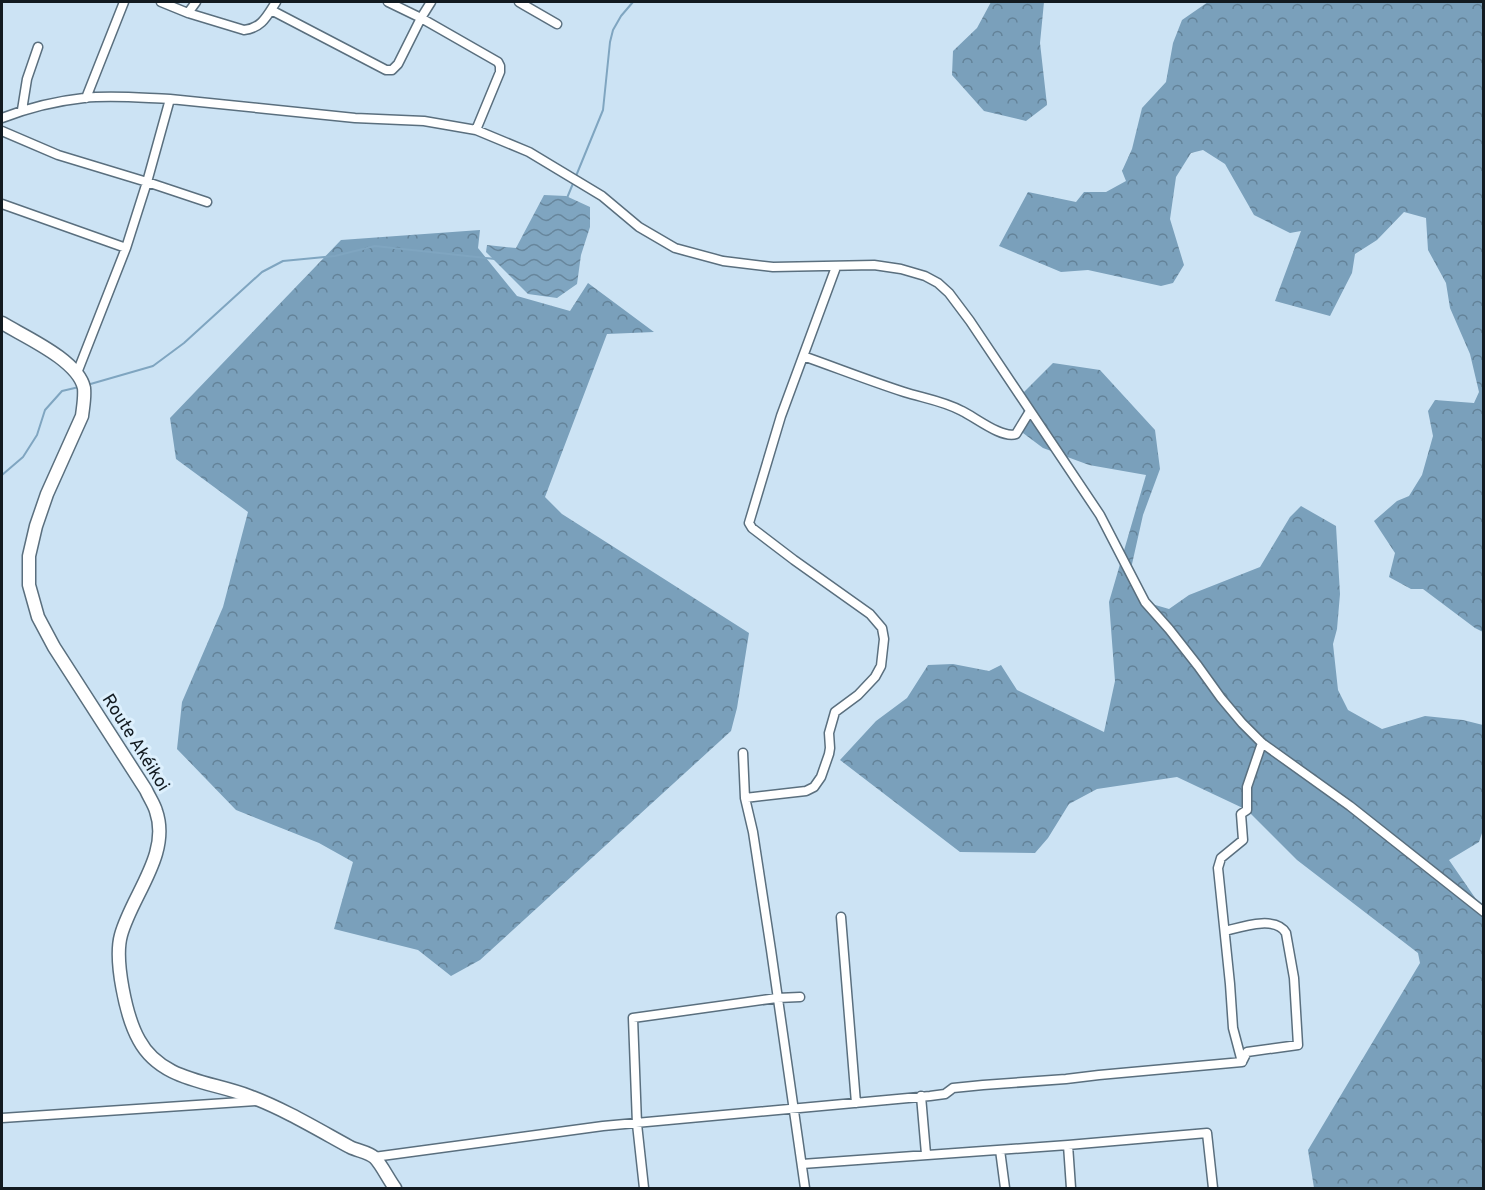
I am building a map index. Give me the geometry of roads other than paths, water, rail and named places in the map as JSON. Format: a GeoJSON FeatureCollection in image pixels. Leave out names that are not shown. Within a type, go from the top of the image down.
{"type":"FeatureCollection","features":[{"type":"Feature","properties":{"kind":"street"},"geometry":{"type":"LineString","coordinates":[[86,98],[124,2]]}},
{"type":"Feature","properties":{"kind":"street"},"geometry":{"type":"LineString","coordinates":[[161,2],[244,30],[260,26],[273,6],[386,70],[392,70],[398,64],[420,18],[431,2]]}},
{"type":"Feature","properties":{"kind":"street"},"geometry":{"type":"LineString","coordinates":[[188,13],[196,2]]}},
{"type":"Feature","properties":{"kind":"street"},"geometry":{"type":"LineString","coordinates":[[388,2],[498,62],[500,72],[476,130]]}},
{"type":"Feature","properties":{"kind":"street"},"geometry":{"type":"LineString","coordinates":[[519,2],[557,24]]}},
{"type":"Feature","properties":{"kind":"street"},"geometry":{"type":"LineString","coordinates":[[22,110],[27,79],[38,47]]}},
{"type":"Feature","properties":{"kind":"street"},"geometry":{"type":"LineString","coordinates":[[2,118],[41,105],[86,98],[170,99],[355,118],[424,121],[476,130],[529,152],[602,196],[639,227],[675,248],[723,261],[773,267],[874,266],[901,269],[925,276],[938,283],[958,304],[1100,514],[1145,602],[1242,723],[1262,743],[1350,806],[1484,912]]}},
{"type":"Feature","properties":{"kind":"street"},"geometry":{"type":"LineString","coordinates":[[2,323],[63,359],[77,373],[126,248],[170,99]]}},
{"type":"Feature","properties":{"kind":"street"},"geometry":{"type":"LineString","coordinates":[[2,131],[58,155],[207,202]]}},
{"type":"Feature","properties":{"kind":"street"},"geometry":{"type":"LineString","coordinates":[[2,204],[126,248]]}},
{"type":"Feature","properties":{"kind":"street"},"geometry":{"type":"LineString","coordinates":[[745,798],[806,791],[814,788],[821,777],[829,754],[829,733],[835,712],[858,695],[881,666],[884,639],[882,628],[870,614],[794,560],[749,523],[781,416],[836,267]]}},
{"type":"Feature","properties":{"kind":"street"},"geometry":{"type":"LineString","coordinates":[[803,356],[904,392],[950,405],[1009,435],[1016,434],[1030,411]]}},
{"type":"Feature","properties":{"kind":"street","name":"Route Akéikoi"},"geometry":{"type":"LineString","coordinates":[[77,373],[83,387],[82,416],[47,494],[36,526],[29,556],[29,585],[38,617],[54,647],[146,790],[156,811],[159,828],[156,852],[121,934],[118,947],[119,970],[128,1013],[137,1039],[147,1053],[161,1066],[190,1079],[244,1094],[374,1157]]}},
{"type":"Feature","properties":{"kind":"street"},"geometry":{"type":"LineString","coordinates":[[1242,1062],[1233,1028],[1218,868],[1221,858],[1244,838],[1241,814],[1247,810],[1247,787],[1262,743]]}},
{"type":"Feature","properties":{"kind":"street"},"geometry":{"type":"LineString","coordinates":[[743,753],[745,798],[753,832],[805,1188]]}},
{"type":"Feature","properties":{"kind":"street"},"geometry":{"type":"LineString","coordinates":[[841,917],[856,1103]]}},
{"type":"Feature","properties":{"kind":"street"},"geometry":{"type":"LineString","coordinates":[[1225,931],[1260,924],[1279,925],[1286,933],[1294,978],[1298,1045],[1247,1052],[1242,1062]]}},
{"type":"Feature","properties":{"kind":"street"},"geometry":{"type":"LineString","coordinates":[[644,1188],[637,1124],[633,1018],[777,998],[800,997]]}},
{"type":"Feature","properties":{"kind":"street"},"geometry":{"type":"LineString","coordinates":[[395,1188],[374,1157],[603,1126],[945,1094],[953,1088],[1242,1062]]}},
{"type":"Feature","properties":{"kind":"street"},"geometry":{"type":"LineString","coordinates":[[921,1096],[926,1154]]}},
{"type":"Feature","properties":{"kind":"street"},"geometry":{"type":"LineString","coordinates":[[2,1118],[260,1101]]}},
{"type":"Feature","properties":{"kind":"street"},"geometry":{"type":"LineString","coordinates":[[802,1164],[1207,1133],[1213,1188]]}},
{"type":"Feature","properties":{"kind":"street"},"geometry":{"type":"LineString","coordinates":[[1068,1145],[1071,1188]]}},
{"type":"Feature","properties":{"kind":"street"},"geometry":{"type":"LineString","coordinates":[[1000,1150],[1005,1188]]}},
{"type":"Feature","properties":{"kind":"water"},"geometry":{"type":"Polygon","coordinates":[[[544,195],[566,196],[590,207],[590,227],[581,255],[577,284],[557,298],[528,294],[486,252],[487,245],[516,248],[544,195]]]}},
{"type":"Feature","properties":{"kind":"waterway"},"geometry":{"type":"LineString","coordinates":[[576,176],[603,110],[613,30],[633,2]]}},
{"type":"Feature","properties":{"kind":"waterway"},"geometry":{"type":"LineString","coordinates":[[567,198],[574,181]]}},
{"type":"Feature","properties":{"kind":"waterway"},"geometry":{"type":"LineString","coordinates":[[87,385],[153,366],[184,343],[262,272],[283,261],[335,256],[375,246],[495,259]]}},
{"type":"Feature","properties":{"kind":"waterway"},"geometry":{"type":"LineString","coordinates":[[2,475],[23,457],[37,435],[45,410],[62,391],[79,387]]}}]}
